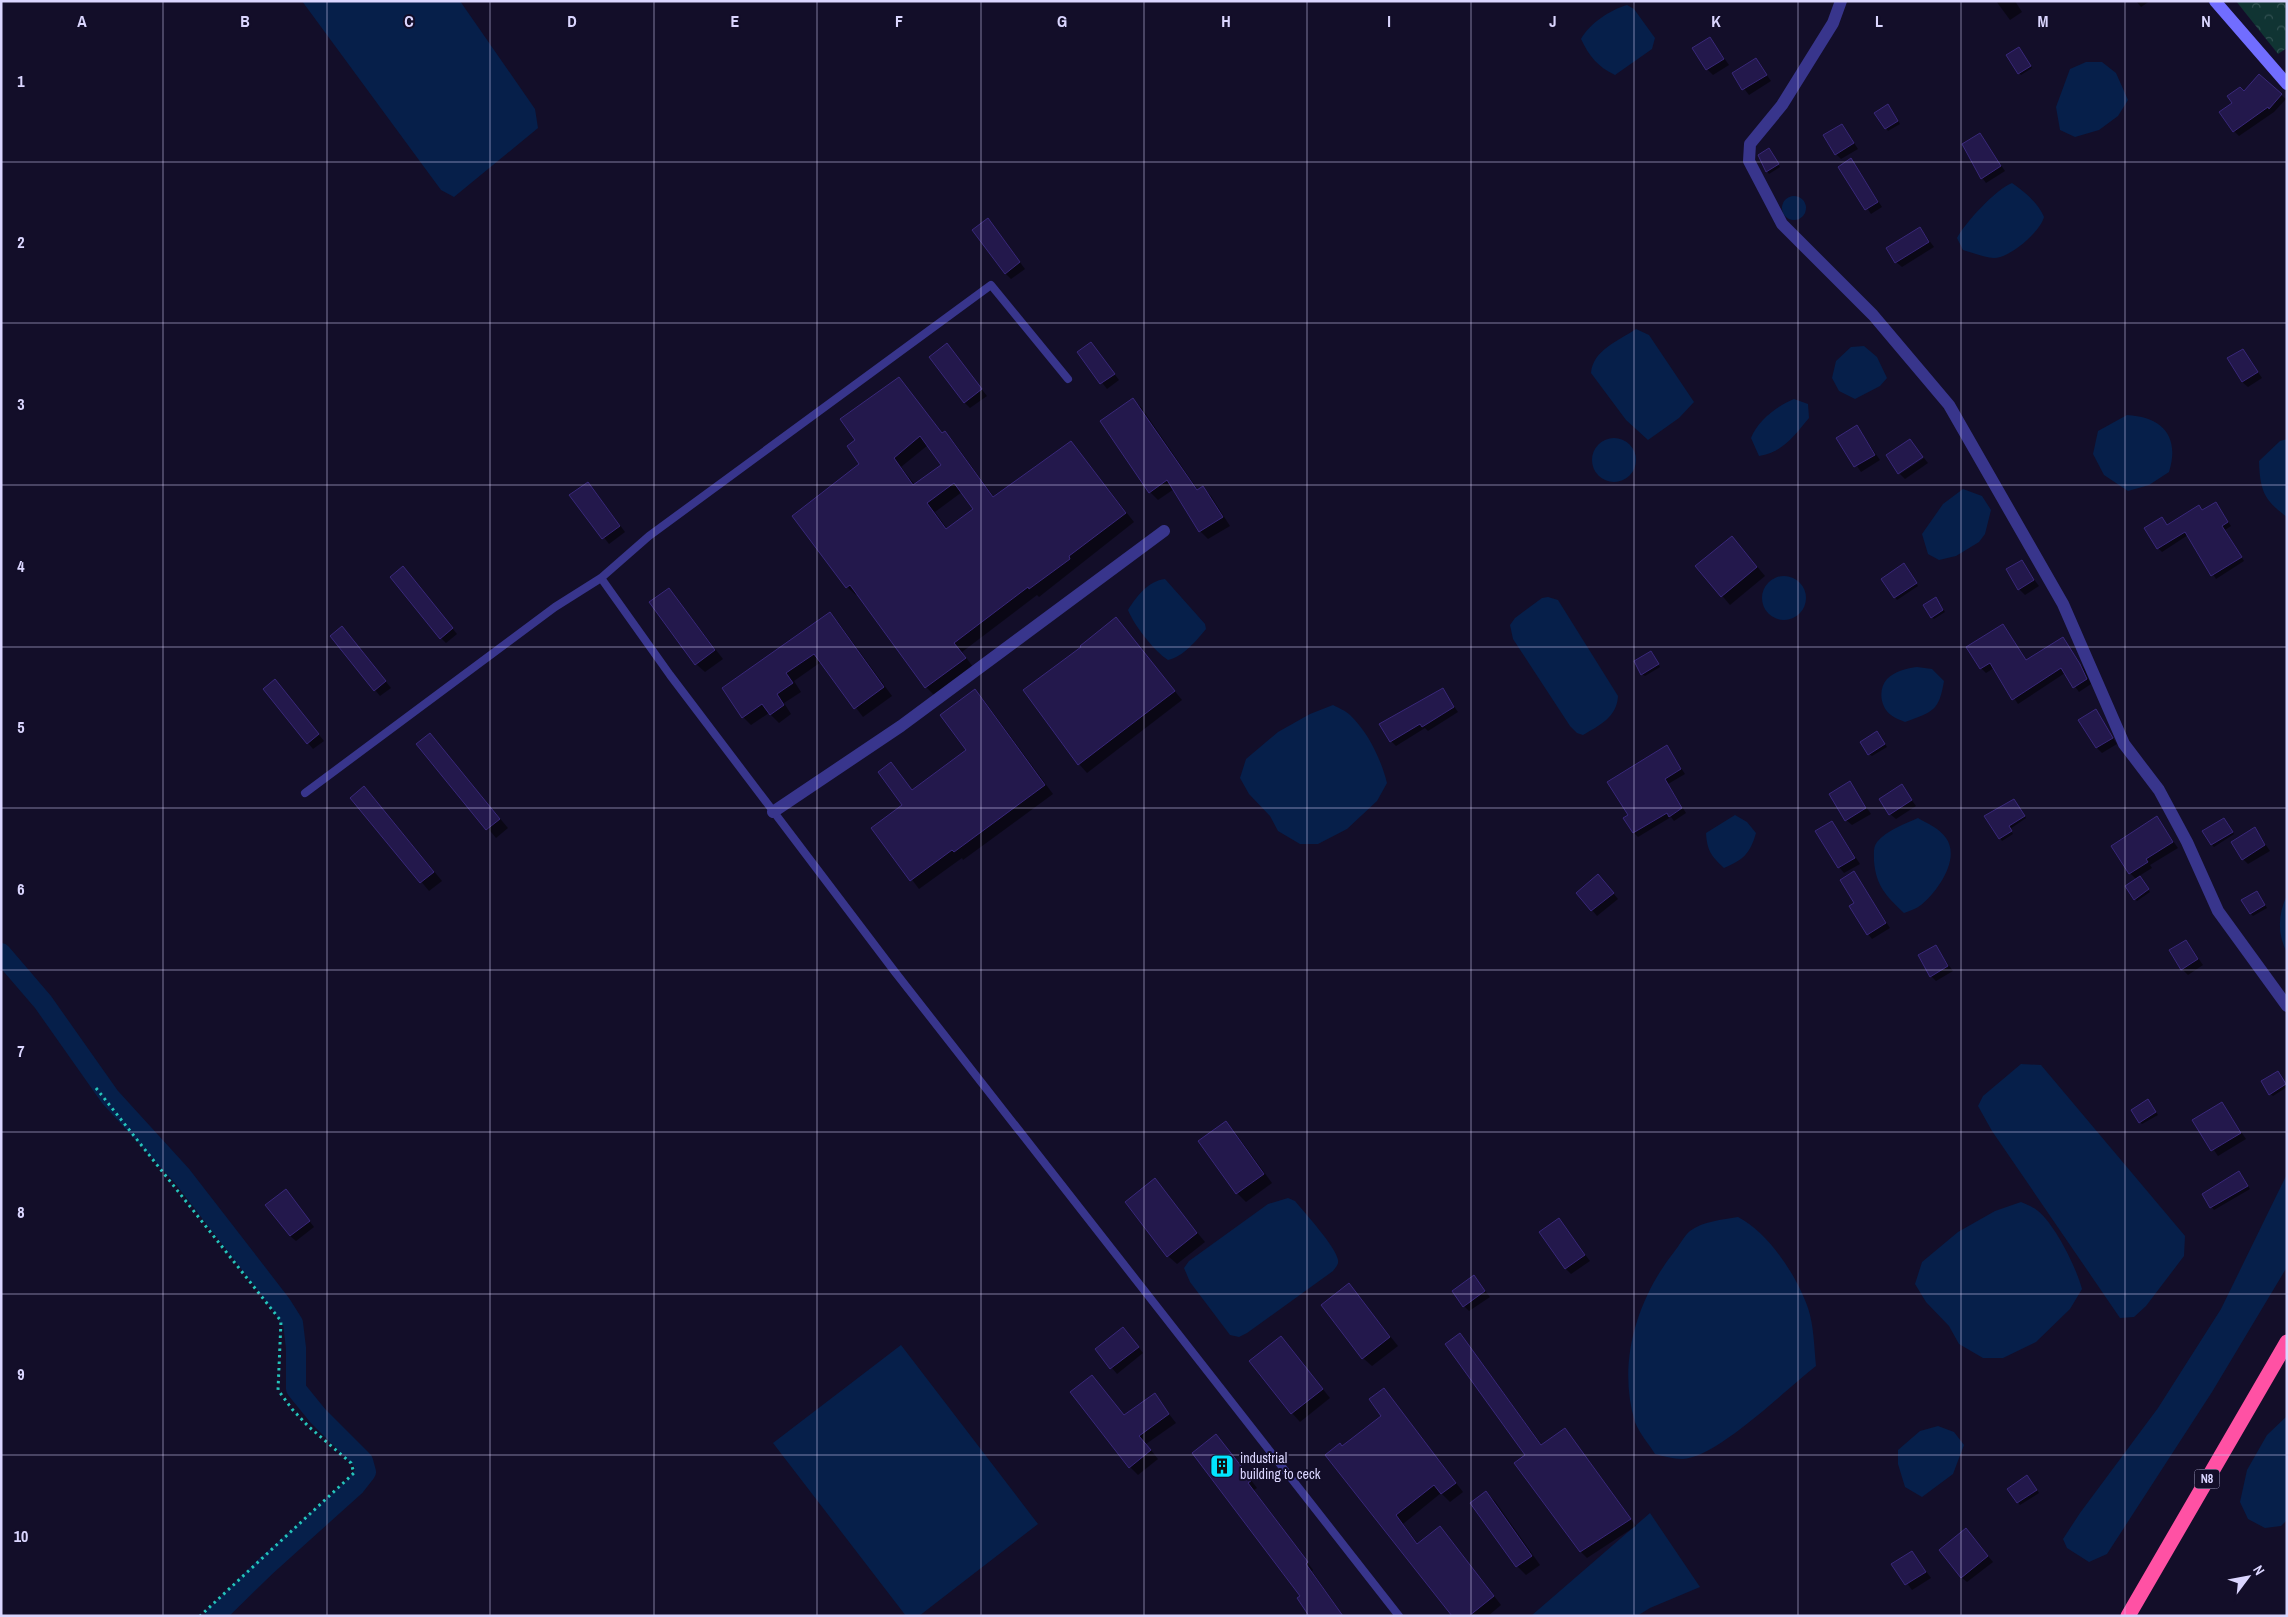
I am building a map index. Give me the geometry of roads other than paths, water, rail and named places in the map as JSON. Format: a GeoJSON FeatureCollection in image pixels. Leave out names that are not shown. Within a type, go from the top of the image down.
{"type":"FeatureCollection","features":[{"type":"Feature","properties":{"kind":"highway","name":"N8"},"geometry":{"type":"LineString","coordinates":[[2128,1616],[2287,1342]]}},
{"type":"Feature","properties":{"kind":"street"},"geometry":{"type":"LineString","coordinates":[[1841,1],[1833,23],[1782,105],[1750,144],[1749,161],[1782,224],[1872,315],[1949,405],[2063,604],[2124,744],[2159,790],[2187,842],[2218,911],[2287,1006]]}},
{"type":"Feature","properties":{"kind":"street"},"geometry":{"type":"LineString","coordinates":[[2215,1],[2287,84]]}},
{"type":"Feature","properties":{"kind":"street"},"geometry":{"type":"LineString","coordinates":[[773,812],[901,726],[1164,532]]}},
{"type":"Feature","properties":{"kind":"lane"},"geometry":{"type":"LineString","coordinates":[[305,793],[555,607],[601,578],[649,536],[991,285],[1068,379]]}},
{"type":"Feature","properties":{"kind":"lane"},"geometry":{"type":"LineString","coordinates":[[601,578],[647,644],[907,988],[1399,1616]]}},
{"type":"Feature","properties":{"kind":"water"},"geometry":{"type":"Polygon","coordinates":[[[302,1],[460,1],[535,109],[538,128],[454,197],[441,190],[302,1]]]}},
{"type":"Feature","properties":{"kind":"water"},"geometry":{"type":"Polygon","coordinates":[[[1627,5],[1634,9],[1655,38],[1652,49],[1615,75],[1595,60],[1587,51],[1581,39],[1601,18],[1627,5]]]}},
{"type":"Feature","properties":{"kind":"water"},"geometry":{"type":"Polygon","coordinates":[[[2086,62],[2102,62],[2116,73],[2128,100],[2118,116],[2099,130],[2075,137],[2060,130],[2056,107],[2070,69],[2086,62]]]}},
{"type":"Feature","properties":{"kind":"water"},"geometry":{"type":"Polygon","coordinates":[[[2012,183],[2030,198],[2044,217],[2037,230],[2016,249],[2001,257],[1994,258],[1963,250],[1957,238],[1961,232],[1990,199],[2005,186],[2012,183]]]}},
{"type":"Feature","properties":{"kind":"water"},"geometry":{"type":"Polygon","coordinates":[[[1794,196],[1803,199],[1806,208],[1803,217],[1794,220],[1785,217],[1782,208],[1785,199],[1794,196]]]}},
{"type":"Feature","properties":{"kind":"water"},"geometry":{"type":"Polygon","coordinates":[[[1636,329],[1649,335],[1694,402],[1679,418],[1648,440],[1626,420],[1591,373],[1596,358],[1601,352],[1636,329]]]}},
{"type":"Feature","properties":{"kind":"water"},"geometry":{"type":"Polygon","coordinates":[[[1864,346],[1877,357],[1887,378],[1880,386],[1855,399],[1839,391],[1832,378],[1836,361],[1851,347],[1864,346]]]}},
{"type":"Feature","properties":{"kind":"water"},"geometry":{"type":"Polygon","coordinates":[[[1794,399],[1808,404],[1809,418],[1793,437],[1781,447],[1759,456],[1751,438],[1754,431],[1769,414],[1794,399]]]}},
{"type":"Feature","properties":{"kind":"water"},"geometry":{"type":"Polygon","coordinates":[[[2127,415],[2150,420],[2159,425],[2166,431],[2172,449],[2169,472],[2149,485],[2128,491],[2104,475],[2093,454],[2098,431],[2127,415]]]}},
{"type":"Feature","properties":{"kind":"water"},"geometry":{"type":"Polygon","coordinates":[[[1614,438],[1626,442],[1632,448],[1636,460],[1632,472],[1626,478],[1614,482],[1602,478],[1596,472],[1592,460],[1596,448],[1602,442],[1614,438]]]}},
{"type":"Feature","properties":{"kind":"water"},"geometry":{"type":"Polygon","coordinates":[[[2287,439],[2287,517],[2268,500],[2265,494],[2262,487],[2259,461],[2280,441],[2287,439]]]}},
{"type":"Feature","properties":{"kind":"water"},"geometry":{"type":"Polygon","coordinates":[[[1963,489],[1982,496],[1991,510],[1985,534],[1979,542],[1956,556],[1939,560],[1928,554],[1922,534],[1943,504],[1963,489]]]}},
{"type":"Feature","properties":{"kind":"water"},"geometry":{"type":"Polygon","coordinates":[[[1784,576],[1796,580],[1802,586],[1806,598],[1802,610],[1796,616],[1784,620],[1772,616],[1766,610],[1762,598],[1766,586],[1772,580],[1784,576]]]}},
{"type":"Feature","properties":{"kind":"water"},"geometry":{"type":"Polygon","coordinates":[[[1165,579],[1205,624],[1206,629],[1184,652],[1168,660],[1145,637],[1128,610],[1148,586],[1165,579]]]}},
{"type":"Feature","properties":{"kind":"water"},"geometry":{"type":"Polygon","coordinates":[[[1548,597],[1558,600],[1618,696],[1611,715],[1601,724],[1583,735],[1577,733],[1570,726],[1513,639],[1510,625],[1515,618],[1542,598],[1548,597]]]}},
{"type":"Feature","properties":{"kind":"water"},"geometry":{"type":"Polygon","coordinates":[[[1917,667],[1932,669],[1944,681],[1942,691],[1937,705],[1933,709],[1922,716],[1905,722],[1887,712],[1883,703],[1882,688],[1887,679],[1897,672],[1917,667]]]}},
{"type":"Feature","properties":{"kind":"water"},"geometry":{"type":"Polygon","coordinates":[[[1333,705],[1348,714],[1363,729],[1377,755],[1387,783],[1377,801],[1347,829],[1318,844],[1300,844],[1278,831],[1270,816],[1249,794],[1240,778],[1246,759],[1278,732],[1310,714],[1333,705]]]}},
{"type":"Feature","properties":{"kind":"water"},"geometry":{"type":"Polygon","coordinates":[[[1735,815],[1747,822],[1756,833],[1745,855],[1724,868],[1710,852],[1706,833],[1735,815]]]}},
{"type":"Feature","properties":{"kind":"water"},"geometry":{"type":"Polygon","coordinates":[[[1918,818],[1933,826],[1946,838],[1950,846],[1951,856],[1945,875],[1934,892],[1919,906],[1904,913],[1887,896],[1880,884],[1875,870],[1874,848],[1877,842],[1886,834],[1918,818]]]}},
{"type":"Feature","properties":{"kind":"water"},"geometry":{"type":"Polygon","coordinates":[[[2287,895],[2287,953],[2280,931],[2280,917],[2287,895]]]}},
{"type":"Feature","properties":{"kind":"water"},"geometry":{"type":"Polygon","coordinates":[[[2021,1064],[2041,1065],[2185,1236],[2184,1256],[2146,1306],[2134,1317],[2120,1318],[1992,1131],[1978,1106],[1983,1096],[2021,1064]]]}},
{"type":"Feature","properties":{"kind":"water"},"geometry":{"type":"Polygon","coordinates":[[[2287,1174],[2287,1267],[2212,1392],[2107,1554],[2089,1562],[2067,1548],[2063,1539],[2080,1513],[2158,1408],[2221,1309],[2287,1174]]]}},
{"type":"Feature","properties":{"kind":"water"},"geometry":{"type":"Polygon","coordinates":[[[1288,1198],[1295,1201],[1332,1247],[1338,1260],[1337,1265],[1333,1271],[1247,1333],[1239,1337],[1230,1335],[1190,1282],[1184,1268],[1189,1261],[1268,1204],[1288,1198]]]}},
{"type":"Feature","properties":{"kind":"water"},"geometry":{"type":"Polygon","coordinates":[[[2021,1202],[2038,1211],[2052,1226],[2070,1259],[2082,1289],[2070,1309],[2036,1342],[2003,1358],[1983,1358],[1959,1344],[1949,1326],[1926,1302],[1915,1284],[1922,1262],[1958,1232],[1995,1211],[2021,1202]]]}},
{"type":"Feature","properties":{"kind":"water"},"geometry":{"type":"Polygon","coordinates":[[[1738,1217],[1760,1233],[1770,1244],[1797,1282],[1810,1315],[1816,1366],[1751,1421],[1697,1456],[1682,1459],[1655,1454],[1635,1422],[1630,1400],[1628,1377],[1630,1355],[1634,1332],[1641,1311],[1661,1270],[1688,1233],[1707,1223],[1738,1217]]]}},
{"type":"Feature","properties":{"kind":"water"},"geometry":{"type":"Polygon","coordinates":[[[901,1345],[1038,1524],[919,1616],[906,1616],[773,1443],[901,1345]]]}},
{"type":"Feature","properties":{"kind":"water"},"geometry":{"type":"Polygon","coordinates":[[[2287,1416],[2287,1520],[2281,1526],[2265,1528],[2248,1519],[2240,1502],[2247,1470],[2267,1435],[2287,1416]]]}},
{"type":"Feature","properties":{"kind":"water"},"geometry":{"type":"Polygon","coordinates":[[[1938,1426],[1954,1432],[1964,1445],[1953,1474],[1922,1497],[1905,1487],[1898,1464],[1898,1450],[1920,1431],[1938,1426]]]}},
{"type":"Feature","properties":{"kind":"water"},"geometry":{"type":"Polygon","coordinates":[[[1650,1513],[1700,1587],[1650,1608],[1637,1616],[1531,1616],[1650,1513]]]}},
{"type":"Feature","properties":{"kind":"waterway"},"geometry":{"type":"LineString","coordinates":[[1,953],[43,1002],[110,1097],[182,1176],[281,1304],[293,1323],[296,1348],[296,1389],[318,1416],[363,1461],[366,1472],[355,1486],[265,1567],[215,1616]]}},
{"type":"Feature","properties":{"kind":"place","name":"industrial building to ceck"},"geometry":{"type":"Point","coordinates":[1222,1466]}}]}
